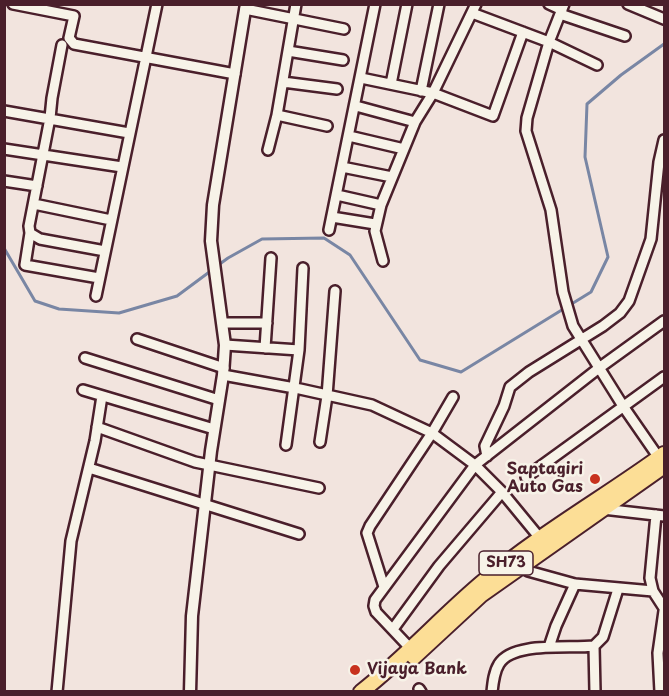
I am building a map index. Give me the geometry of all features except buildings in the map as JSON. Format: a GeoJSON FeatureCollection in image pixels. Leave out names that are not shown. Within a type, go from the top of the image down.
{"type":"FeatureCollection","features":[{"type":"Feature","properties":{"kind":"main road","name":"SH73"},"geometry":{"type":"LineString","coordinates":[[361,692],[396,667],[481,595],[603,509],[663,459]]}},
{"type":"Feature","properties":{"kind":"main road","name":"SH73"},"geometry":{"type":"LineString","coordinates":[[375,692],[410,648],[483,581],[539,537],[663,459]]}},
{"type":"Feature","properties":{"kind":"street"},"geometry":{"type":"LineString","coordinates":[[13,4],[74,15]]}},
{"type":"Feature","properties":{"kind":"street"},"geometry":{"type":"LineString","coordinates":[[76,4],[69,38],[74,44],[235,74]]}},
{"type":"Feature","properties":{"kind":"street"},"geometry":{"type":"LineString","coordinates":[[96,296],[157,4]]}},
{"type":"Feature","properties":{"kind":"street"},"geometry":{"type":"LineString","coordinates":[[268,150],[277,115],[296,4]]}},
{"type":"Feature","properties":{"kind":"street"},"geometry":{"type":"LineString","coordinates":[[329,231],[375,4]]}},
{"type":"Feature","properties":{"kind":"street"},"geometry":{"type":"LineString","coordinates":[[391,84],[407,4]]}},
{"type":"Feature","properties":{"kind":"street"},"geometry":{"type":"LineString","coordinates":[[421,91],[439,4]]}},
{"type":"Feature","properties":{"kind":"street"},"geometry":{"type":"LineString","coordinates":[[549,4],[626,36]]}},
{"type":"Feature","properties":{"kind":"street"},"geometry":{"type":"LineString","coordinates":[[628,4],[652,9],[664,19]]}},
{"type":"Feature","properties":{"kind":"street"},"geometry":{"type":"LineString","coordinates":[[190,692],[192,616],[214,429],[224,371],[225,345],[211,240],[213,205],[245,7],[344,29]]}},
{"type":"Feature","properties":{"kind":"street"},"geometry":{"type":"LineString","coordinates":[[383,261],[375,224],[381,205],[415,122],[433,93],[474,9],[597,64]]}},
{"type":"Feature","properties":{"kind":"street"},"geometry":{"type":"LineString","coordinates":[[562,9],[549,42],[527,118],[526,131],[551,210],[563,292],[573,326],[623,406],[663,459]]}},
{"type":"Feature","properties":{"kind":"street"},"geometry":{"type":"LineString","coordinates":[[361,78],[433,93],[493,116],[523,32]]}},
{"type":"Feature","properties":{"kind":"street"},"geometry":{"type":"LineString","coordinates":[[62,45],[29,226],[25,265],[99,278]]}},
{"type":"Feature","properties":{"kind":"street"},"geometry":{"type":"LineString","coordinates":[[288,51],[343,60]]}},
{"type":"Feature","properties":{"kind":"street"},"geometry":{"type":"LineString","coordinates":[[283,82],[337,90]]}},
{"type":"Feature","properties":{"kind":"street"},"geometry":{"type":"LineString","coordinates":[[356,106],[415,122]]}},
{"type":"Feature","properties":{"kind":"street"},"geometry":{"type":"LineString","coordinates":[[4,111],[129,133]]}},
{"type":"Feature","properties":{"kind":"street"},"geometry":{"type":"LineString","coordinates":[[277,115],[327,126]]}},
{"type":"Feature","properties":{"kind":"street"},"geometry":{"type":"LineString","coordinates":[[349,136],[404,148]]}},
{"type":"Feature","properties":{"kind":"street"},"geometry":{"type":"LineString","coordinates":[[486,456],[486,446],[510,387],[529,372],[620,313],[629,301],[651,239],[659,162],[664,140]]}},
{"type":"Feature","properties":{"kind":"street"},"geometry":{"type":"LineString","coordinates":[[4,150],[122,167]]}},
{"type":"Feature","properties":{"kind":"street"},"geometry":{"type":"LineString","coordinates":[[342,168],[392,177]]}},
{"type":"Feature","properties":{"kind":"street"},"geometry":{"type":"LineString","coordinates":[[4,181],[37,186]]}},
{"type":"Feature","properties":{"kind":"street"},"geometry":{"type":"LineString","coordinates":[[337,195],[381,205]]}},
{"type":"Feature","properties":{"kind":"street"},"geometry":{"type":"LineString","coordinates":[[34,204],[111,220]]}},
{"type":"Feature","properties":{"kind":"street"},"geometry":{"type":"LineString","coordinates":[[332,216],[375,224]]}},
{"type":"Feature","properties":{"kind":"street"},"geometry":{"type":"LineString","coordinates":[[30,233],[40,239],[105,251]]}},
{"type":"Feature","properties":{"kind":"street"},"geometry":{"type":"LineString","coordinates":[[265,348],[271,258]]}},
{"type":"Feature","properties":{"kind":"street"},"geometry":{"type":"LineString","coordinates":[[286,445],[299,350],[303,268]]}},
{"type":"Feature","properties":{"kind":"street"},"geometry":{"type":"LineString","coordinates":[[320,442],[327,396],[335,291]]}},
{"type":"Feature","properties":{"kind":"street"},"geometry":{"type":"LineString","coordinates":[[410,648],[376,612],[375,600],[475,465],[599,368],[664,321]]}},
{"type":"Feature","properties":{"kind":"street"},"geometry":{"type":"LineString","coordinates":[[222,323],[267,323]]}},
{"type":"Feature","properties":{"kind":"street"},"geometry":{"type":"LineString","coordinates":[[137,339],[224,371],[372,405],[432,434],[475,465],[502,492],[539,537]]}},
{"type":"Feature","properties":{"kind":"street"},"geometry":{"type":"LineString","coordinates":[[225,345],[299,350]]}},
{"type":"Feature","properties":{"kind":"street"},"geometry":{"type":"LineString","coordinates":[[85,358],[219,400]]}},
{"type":"Feature","properties":{"kind":"street"},"geometry":{"type":"LineString","coordinates":[[525,477],[664,377]]}},
{"type":"Feature","properties":{"kind":"street"},"geometry":{"type":"LineString","coordinates":[[83,390],[214,429]]}},
{"type":"Feature","properties":{"kind":"street"},"geometry":{"type":"LineString","coordinates":[[57,692],[71,541],[89,468],[102,396]]}},
{"type":"Feature","properties":{"kind":"street"},"geometry":{"type":"LineString","coordinates":[[384,587],[367,533],[432,434],[453,397]]}},
{"type":"Feature","properties":{"kind":"street"},"geometry":{"type":"LineString","coordinates":[[97,427],[210,466],[319,489]]}},
{"type":"Feature","properties":{"kind":"street"},"geometry":{"type":"LineString","coordinates":[[89,468],[299,534]]}},
{"type":"Feature","properties":{"kind":"street"},"geometry":{"type":"LineString","coordinates":[[393,629],[439,566],[502,492]]}},
{"type":"Feature","properties":{"kind":"street"},"geometry":{"type":"LineString","coordinates":[[603,509],[660,515],[650,578],[653,591],[664,609],[660,692]]}},
{"type":"Feature","properties":{"kind":"street"},"geometry":{"type":"LineString","coordinates":[[521,566],[575,584],[653,591]]}},
{"type":"Feature","properties":{"kind":"street"},"geometry":{"type":"LineString","coordinates":[[549,648],[575,584]]}},
{"type":"Feature","properties":{"kind":"street"},"geometry":{"type":"LineString","coordinates":[[492,692],[499,664],[505,657],[515,652],[594,646],[603,637],[618,589]]}},
{"type":"Feature","properties":{"kind":"street"},"geometry":{"type":"LineString","coordinates":[[594,646],[593,674],[596,692]]}},
{"type":"Feature","properties":{"kind":"waterway"},"geometry":{"type":"LineString","coordinates":[[217,266],[262,239],[324,238],[350,255],[420,360],[461,372],[591,292],[608,257],[585,157],[587,104],[621,75],[664,44]]}},
{"type":"Feature","properties":{"kind":"waterway"},"geometry":{"type":"LineString","coordinates":[[4,248],[35,301],[59,309],[119,313],[177,296],[212,270]]}},
{"type":"Feature","properties":{"kind":"place","name":"Saptagiri Auto Gas"},"geometry":{"type":"Point","coordinates":[595,479]}},
{"type":"Feature","properties":{"kind":"place","name":"Vijaya Bank"},"geometry":{"type":"Point","coordinates":[355,670]}}]}
